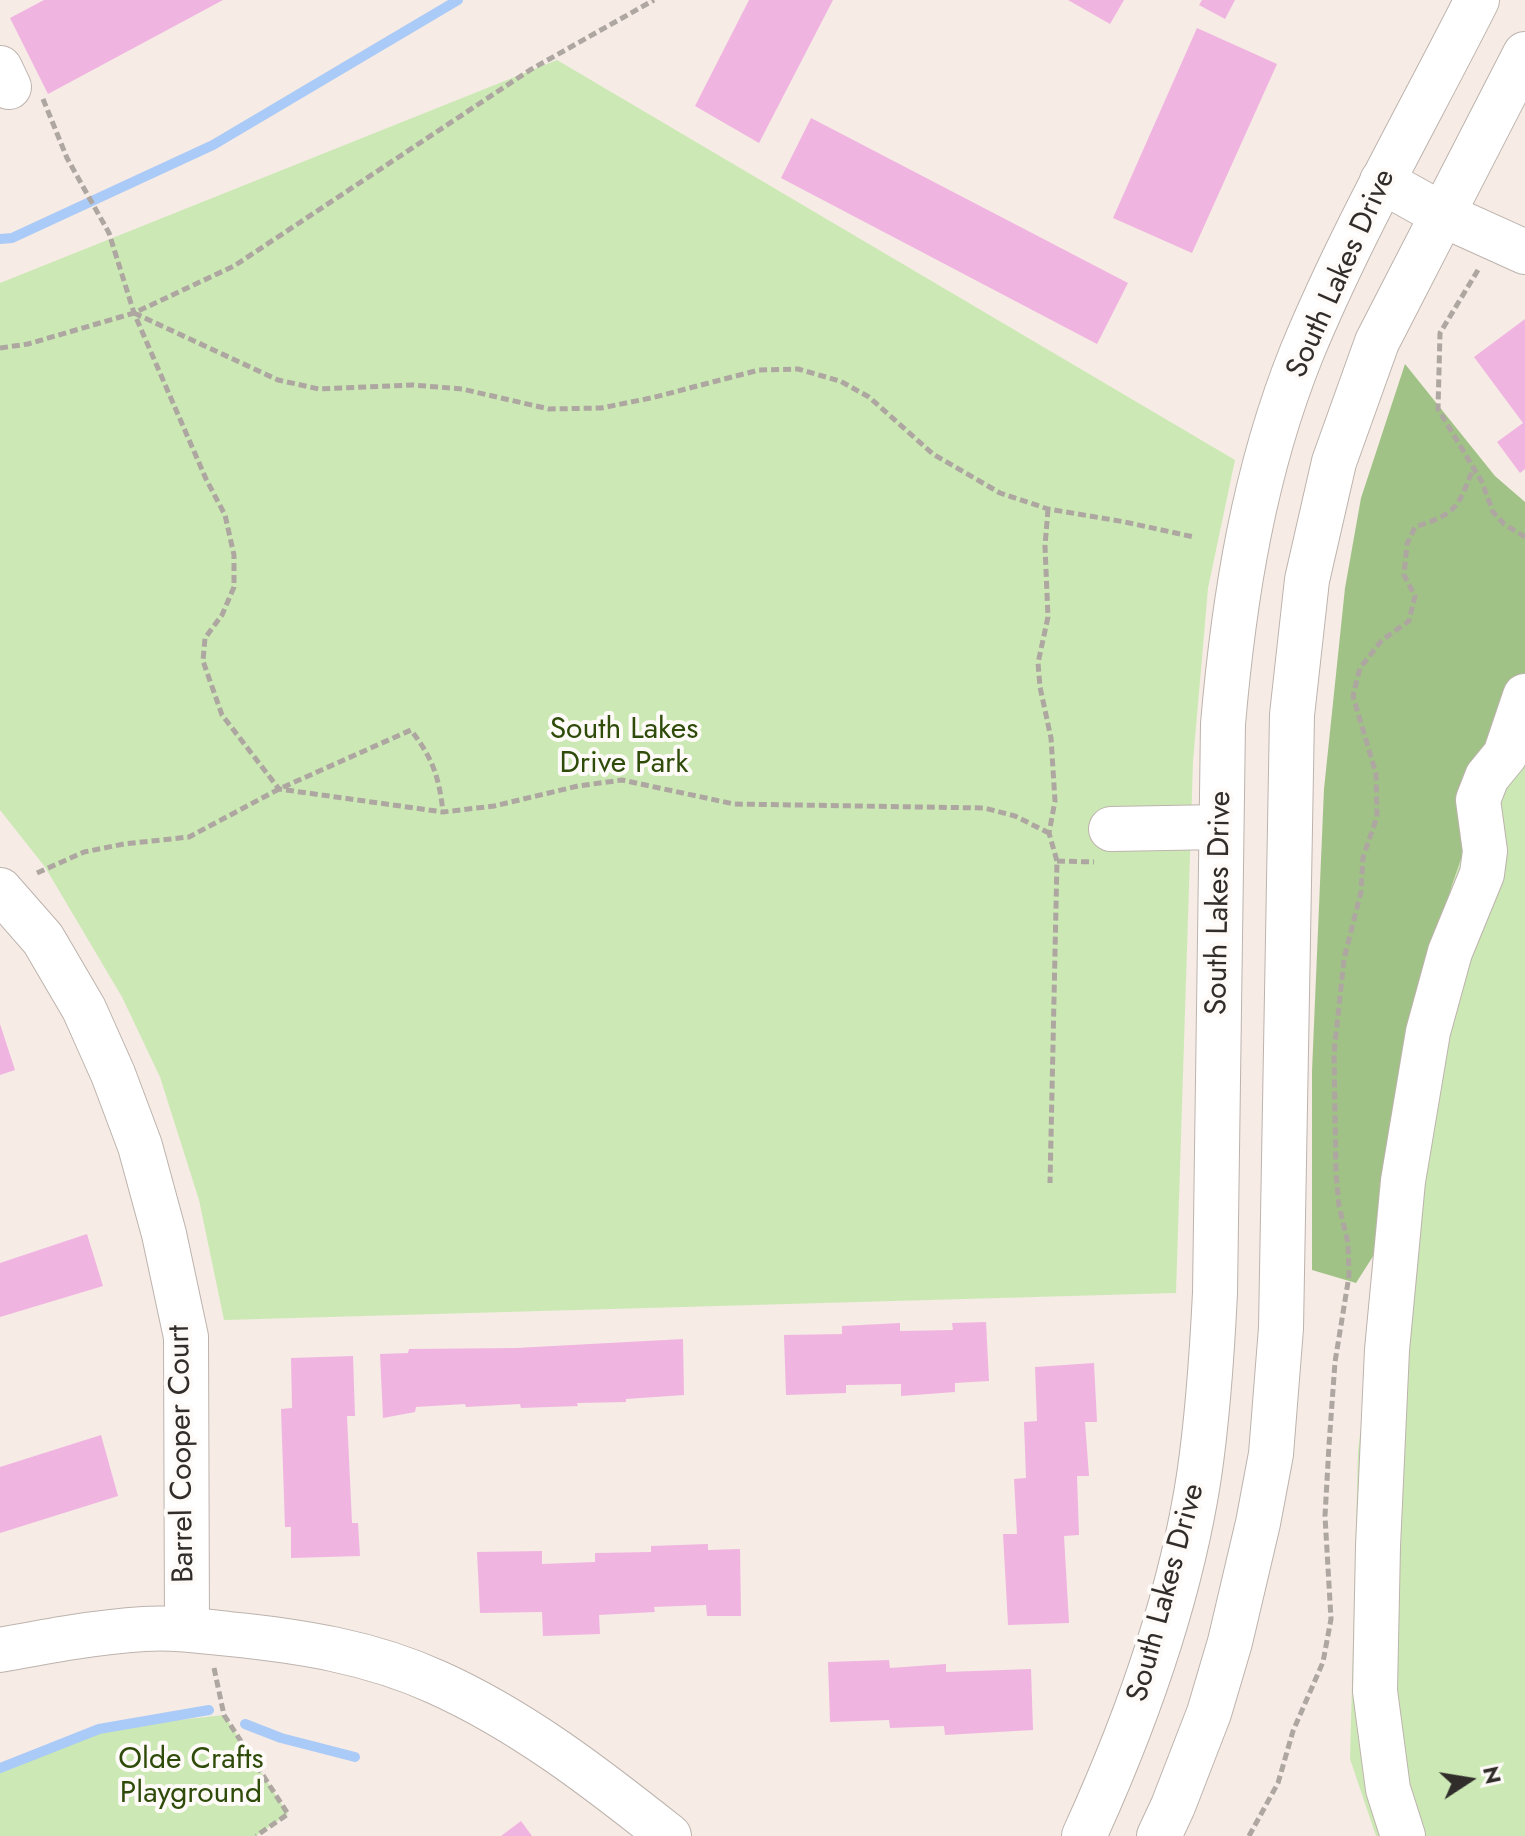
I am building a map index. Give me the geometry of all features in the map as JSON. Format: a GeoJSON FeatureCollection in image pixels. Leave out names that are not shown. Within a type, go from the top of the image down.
{"type":"FeatureCollection","features":[{"type":"Feature","properties":{"kind":"main road","name":"South Lakes Drive"},"geometry":{"type":"LineString","coordinates":[[1084,1836],[1132,1724],[1180,1569],[1198,1478],[1211,1377],[1215,1293],[1223,724],[1242,562],[1278,422],[1302,354],[1382,181],[1477,0]]}},
{"type":"Feature","properties":{"kind":"main road","name":"South Lakes Drive"},"geometry":{"type":"LineString","coordinates":[[1159,1836],[1209,1713],[1230,1642],[1271,1454],[1281,1328],[1291,730],[1307,580],[1334,462],[1377,342],[1525,54]]}},
{"type":"Feature","properties":{"kind":"main road"},"geometry":{"type":"LineString","coordinates":[[1382,181],[1441,214],[1517,248]]}},
{"type":"Feature","properties":{"kind":"main road"},"geometry":{"type":"LineString","coordinates":[[1403,1836],[1388,1789],[1375,1691],[1387,1350],[1403,1181],[1428,1032],[1450,952],[1482,874],[1485,851],[1478,800],[1487,777],[1505,755],[1525,696]]}},
{"type":"Feature","properties":{"kind":"main road"},"geometry":{"type":"LineString","coordinates":[[1106,846],[1221,827]]}},
{"type":"Feature","properties":{"kind":"main road","name":"Barrel Cooper Court"},"geometry":{"type":"LineString","coordinates":[[17,882],[43,939],[84,1009],[113,1074],[140,1146],[164,1234],[186,1337],[187,1629]]}},
{"type":"Feature","properties":{"kind":"main road"},"geometry":{"type":"LineString","coordinates":[[0,1650],[90,1635],[147,1629],[187,1629],[297,1641],[363,1655],[435,1681],[507,1719],[552,1747],[669,1836]]}},
{"type":"Feature","properties":{"kind":"path"},"geometry":{"type":"LineString","coordinates":[[0,348],[28,344],[134,313],[234,266],[517,79],[654,0]]}},
{"type":"Feature","properties":{"kind":"path"},"geometry":{"type":"LineString","coordinates":[[51,115],[67,158],[109,233],[134,313],[225,515],[234,555],[234,587],[222,615],[205,638],[203,661],[222,715],[279,789],[443,812],[494,806],[578,786],[622,780],[734,804],[984,808],[1015,816],[1049,833]]}},
{"type":"Feature","properties":{"kind":"path"},"geometry":{"type":"LineString","coordinates":[[1517,248],[1483,262],[1440,333],[1438,409],[1482,482],[1493,512],[1504,524],[1525,537]]}},
{"type":"Feature","properties":{"kind":"path"},"geometry":{"type":"LineString","coordinates":[[134,313],[278,380],[319,389],[413,385],[462,389],[549,409],[601,408],[759,370],[798,369],[840,381],[869,397],[933,454],[1000,493],[1048,509],[1194,537]]}},
{"type":"Feature","properties":{"kind":"path"},"geometry":{"type":"LineString","coordinates":[[1249,1836],[1278,1783],[1293,1731],[1323,1662],[1331,1619],[1325,1516],[1335,1362],[1349,1276],[1348,1243],[1339,1206],[1336,1174],[1334,1053],[1344,959],[1361,892],[1363,857],[1377,817],[1376,774],[1353,696],[1360,668],[1382,640],[1409,621],[1415,596],[1404,575],[1407,544],[1415,527],[1442,518],[1458,506],[1473,469]]}},
{"type":"Feature","properties":{"kind":"path"},"geometry":{"type":"LineString","coordinates":[[1048,509],[1045,558],[1048,617],[1038,663],[1051,738],[1055,801],[1049,833],[1057,861],[1050,1183]]}},
{"type":"Feature","properties":{"kind":"path"},"geometry":{"type":"LineString","coordinates":[[17,882],[84,852],[189,837],[279,789],[411,730],[427,751],[439,780],[443,812]]}},
{"type":"Feature","properties":{"kind":"path"},"geometry":{"type":"LineString","coordinates":[[1057,861],[1106,846]]}},
{"type":"Feature","properties":{"kind":"path"},"geometry":{"type":"LineString","coordinates":[[213,1663],[224,1715],[288,1814],[256,1836]]}},
{"type":"Feature","properties":{"kind":"green space","name":"South Lakes Drive Park"},"geometry":{"type":"Polygon","coordinates":[[[557,60],[1235,460],[1208,588],[1193,762],[1176,1293],[224,1320],[199,1200],[160,1077],[122,997],[45,867],[0,810],[0,283],[557,60]]]}},
{"type":"Feature","properties":{"kind":"green space"},"geometry":{"type":"Polygon","coordinates":[[[1405,364],[1495,476],[1525,502],[1525,675],[1452,885],[1407,1050],[1384,1239],[1356,1283],[1312,1270],[1312,1071],[1324,789],[1345,588],[1361,498],[1405,364]]]}},
{"type":"Feature","properties":{"kind":"green space"},"geometry":{"type":"Polygon","coordinates":[[[1525,675],[1525,1836],[1376,1836],[1350,1759],[1358,1451],[1407,1050],[1452,885],[1525,675]]]}},
{"type":"Feature","properties":{"kind":"green space","name":"Olde Crafts Playground"},"geometry":{"type":"Polygon","coordinates":[[[224,1715],[288,1814],[256,1836],[0,1836],[0,1768],[99,1729],[224,1715]]]}},
{"type":"Feature","properties":{"kind":"building"},"geometry":{"type":"Polygon","coordinates":[[[44,0],[223,0],[48,94],[10,18],[44,0]]]}},
{"type":"Feature","properties":{"kind":"building"},"geometry":{"type":"Polygon","coordinates":[[[749,0],[833,0],[759,143],[695,106],[749,0]]]}},
{"type":"Feature","properties":{"kind":"building"},"geometry":{"type":"Polygon","coordinates":[[[1068,0],[1124,0],[1110,24],[1068,0]]]}},
{"type":"Feature","properties":{"kind":"building"},"geometry":{"type":"Polygon","coordinates":[[[1202,0],[1235,0],[1225,19],[1199,5],[1202,0]]]}},
{"type":"Feature","properties":{"kind":"building"},"geometry":{"type":"Polygon","coordinates":[[[1197,28],[1277,64],[1192,253],[1113,218],[1197,28]]]}},
{"type":"Feature","properties":{"kind":"building"},"geometry":{"type":"Polygon","coordinates":[[[811,118],[1128,283],[1097,344],[781,178],[811,118]]]}},
{"type":"Feature","properties":{"kind":"building"},"geometry":{"type":"Polygon","coordinates":[[[1525,319],[1525,469],[1520,473],[1497,442],[1523,423],[1474,357],[1525,319]]]}},
{"type":"Feature","properties":{"kind":"building"},"geometry":{"type":"Polygon","coordinates":[[[0,1024],[15,1070],[0,1075],[0,1024]]]}},
{"type":"Feature","properties":{"kind":"building"},"geometry":{"type":"Polygon","coordinates":[[[87,1234],[103,1286],[0,1317],[0,1263],[87,1234]]]}},
{"type":"Feature","properties":{"kind":"building"},"geometry":{"type":"Polygon","coordinates":[[[986,1322],[989,1381],[955,1383],[955,1392],[901,1396],[901,1384],[846,1385],[846,1393],[786,1395],[784,1335],[842,1334],[842,1326],[900,1323],[900,1331],[953,1330],[952,1323],[986,1322]]]}},
{"type":"Feature","properties":{"kind":"building"},"geometry":{"type":"Polygon","coordinates":[[[683,1339],[684,1395],[626,1399],[626,1402],[577,1403],[578,1406],[521,1408],[520,1404],[466,1407],[465,1404],[416,1407],[415,1412],[383,1418],[380,1354],[408,1353],[409,1349],[516,1348],[683,1339]]]}},
{"type":"Feature","properties":{"kind":"building"},"geometry":{"type":"Polygon","coordinates":[[[353,1356],[355,1416],[347,1416],[352,1523],[358,1523],[360,1556],[291,1558],[291,1527],[285,1527],[281,1409],[292,1408],[291,1358],[353,1356]]]}},
{"type":"Feature","properties":{"kind":"building"},"geometry":{"type":"Polygon","coordinates":[[[1094,1363],[1097,1422],[1085,1422],[1089,1476],[1077,1476],[1079,1535],[1064,1536],[1069,1623],[1008,1625],[1003,1534],[1017,1534],[1014,1479],[1026,1478],[1024,1422],[1037,1421],[1035,1367],[1094,1363]]]}},
{"type":"Feature","properties":{"kind":"building"},"geometry":{"type":"Polygon","coordinates":[[[101,1435],[118,1496],[0,1533],[0,1467],[101,1435]]]}},
{"type":"Feature","properties":{"kind":"building"},"geometry":{"type":"Polygon","coordinates":[[[708,1544],[708,1550],[740,1549],[741,1616],[707,1616],[706,1605],[654,1607],[655,1612],[599,1615],[600,1634],[543,1636],[542,1612],[480,1613],[477,1552],[542,1551],[542,1564],[595,1562],[595,1553],[651,1552],[651,1546],[708,1544]]]}},
{"type":"Feature","properties":{"kind":"building"},"geometry":{"type":"Polygon","coordinates":[[[889,1660],[890,1668],[946,1664],[946,1672],[1031,1669],[1033,1730],[945,1735],[944,1726],[890,1728],[889,1720],[830,1722],[828,1662],[889,1660]]]}},
{"type":"Feature","properties":{"kind":"building"},"geometry":{"type":"Polygon","coordinates":[[[521,1821],[532,1836],[501,1836],[521,1821]]]}},
{"type":"Feature","properties":{"kind":"waterway"},"geometry":{"type":"LineString","coordinates":[[0,239],[12,238],[213,145],[458,0]]}},
{"type":"Feature","properties":{"kind":"waterway"},"geometry":{"type":"LineString","coordinates":[[0,1768],[99,1729],[209,1710]]}},
{"type":"Feature","properties":{"kind":"waterway"},"geometry":{"type":"LineString","coordinates":[[245,1724],[281,1738],[355,1757]]}}]}
